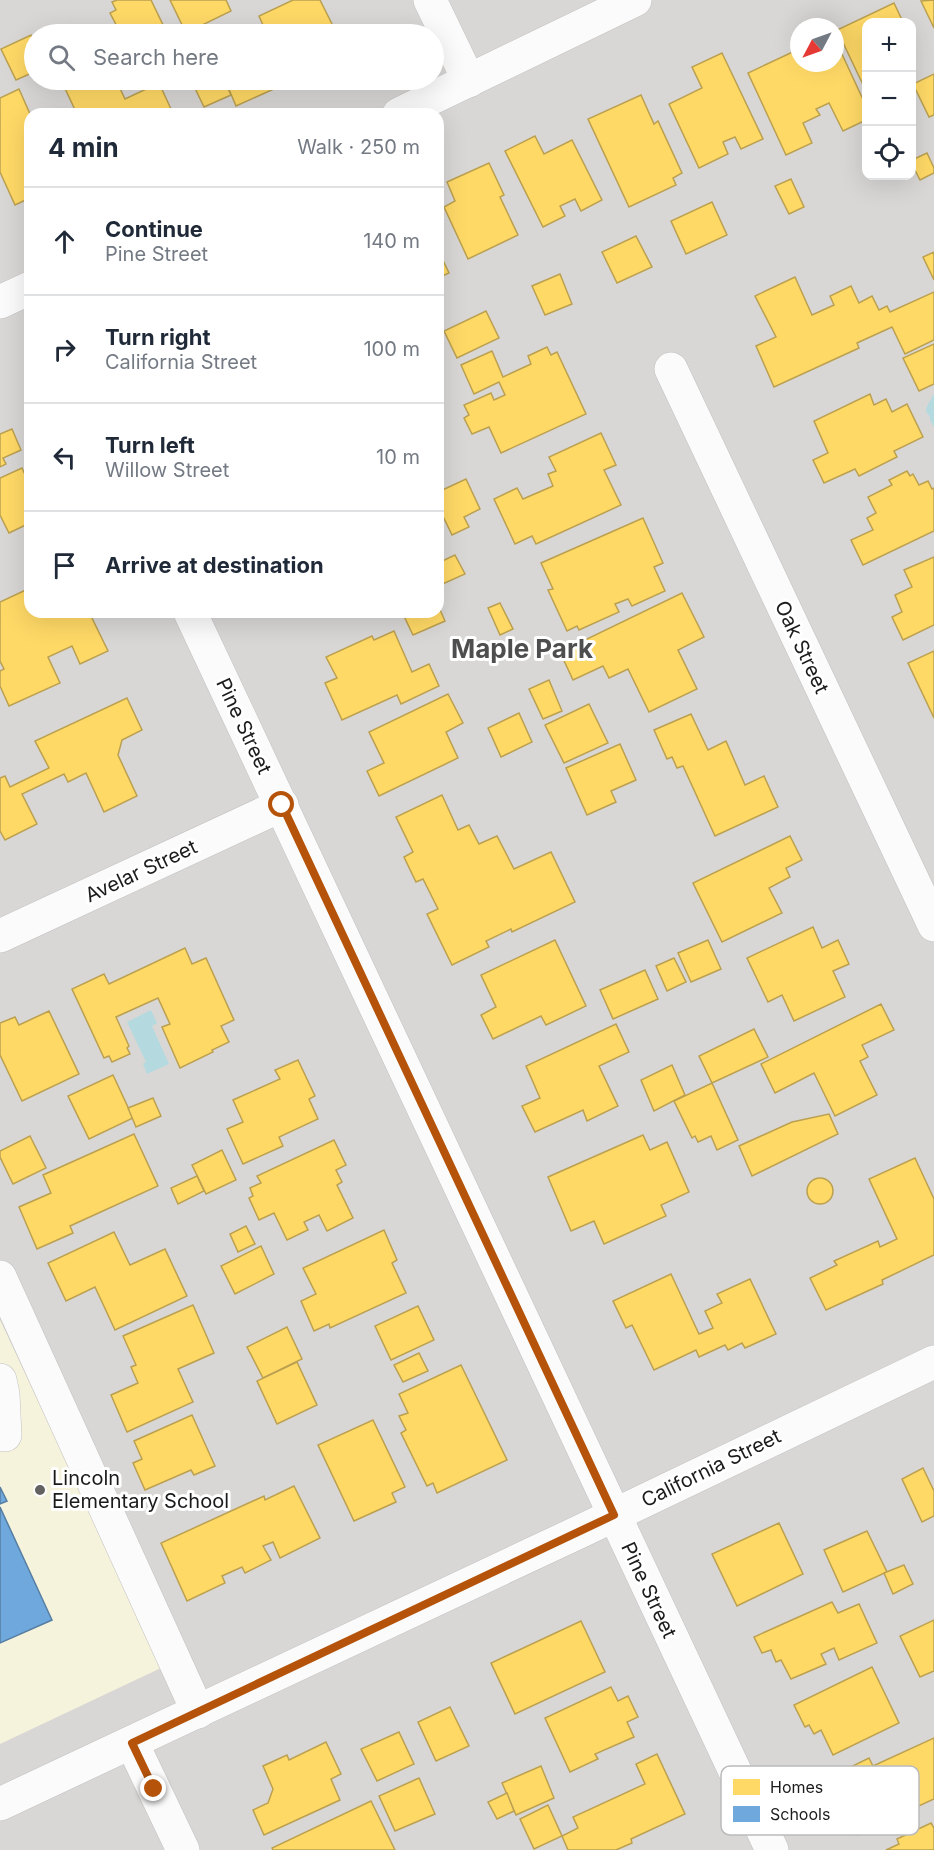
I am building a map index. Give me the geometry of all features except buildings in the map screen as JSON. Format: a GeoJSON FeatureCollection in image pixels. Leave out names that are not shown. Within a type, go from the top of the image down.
{"type":"FeatureCollection","features":[{"type":"Feature","properties":{"kind":"street"},"geometry":{"type":"LineString","coordinates":[[430,0],[442,24]]}},
{"type":"Feature","properties":{"kind":"street"},"geometry":{"type":"LineString","coordinates":[[412,108],[635,0]]}},
{"type":"Feature","properties":{"kind":"street"},"geometry":{"type":"LineString","coordinates":[[444,29],[469,81]]}},
{"type":"Feature","properties":{"kind":"street"},"geometry":{"type":"LineString","coordinates":[[0,302],[24,291]]}},
{"type":"Feature","properties":{"kind":"street","name":"Oak Street"},"geometry":{"type":"LineString","coordinates":[[671,369],[934,925]]}},
{"type":"Feature","properties":{"kind":"street","name":"Pine Street"},"geometry":{"type":"LineString","coordinates":[[193,618],[732,1766]]}},
{"type":"Feature","properties":{"kind":"street","name":"Avelar Street"},"geometry":{"type":"LineString","coordinates":[[0,936],[282,805]]}},
{"type":"Feature","properties":{"kind":"street"},"geometry":{"type":"LineString","coordinates":[[0,1277],[198,1712]]}},
{"type":"Feature","properties":{"kind":"street","name":"California Street"},"geometry":{"type":"LineString","coordinates":[[0,1804],[934,1362]]}},
{"type":"Feature","properties":{"kind":"street"},"geometry":{"type":"LineString","coordinates":[[0,1380],[5,1435]]}},
{"type":"Feature","properties":{"kind":"street"},"geometry":{"type":"LineString","coordinates":[[132,1743],[183,1850]]}},
{"type":"Feature","properties":{"kind":"street","name":"Pine Street"},"geometry":{"type":"LineString","coordinates":[[765,1835],[772,1850]]}},
{"type":"Feature","properties":{"kind":"shaded area"},"geometry":{"type":"Polygon","coordinates":[[[0,0],[934,0],[934,1850],[0,1850],[0,0]]]}},
{"type":"Feature","properties":{"kind":"shaded area","name":"Lincoln Elementary School"},"geometry":{"type":"Polygon","coordinates":[[[0,1320],[163,1667],[0,1744],[0,1320]]]}},
{"type":"Feature","properties":{"kind":"water"},"geometry":{"type":"Polygon","coordinates":[[[934,394],[934,427],[926,411],[934,394]]]}},
{"type":"Feature","properties":{"kind":"water"},"geometry":{"type":"Polygon","coordinates":[[[151,1010],[157,1023],[152,1026],[169,1064],[147,1074],[143,1064],[146,1062],[127,1022],[151,1010]]]}},
{"type":"Feature","properties":{"kind":"place","name":"Lincoln Elementary School"},"geometry":{"type":"Point","coordinates":[40,1490]}},
{"type":"Feature","properties":{"kind":"district","name":"Maple Park"},"geometry":{"type":"Point","coordinates":[522,649]}},
{"type":"Feature","properties":{"kind":"route"},"geometry":{"type":"LineString","coordinates":[[154,1789],[132,1743],[614,1515],[282,805]]}}]}
